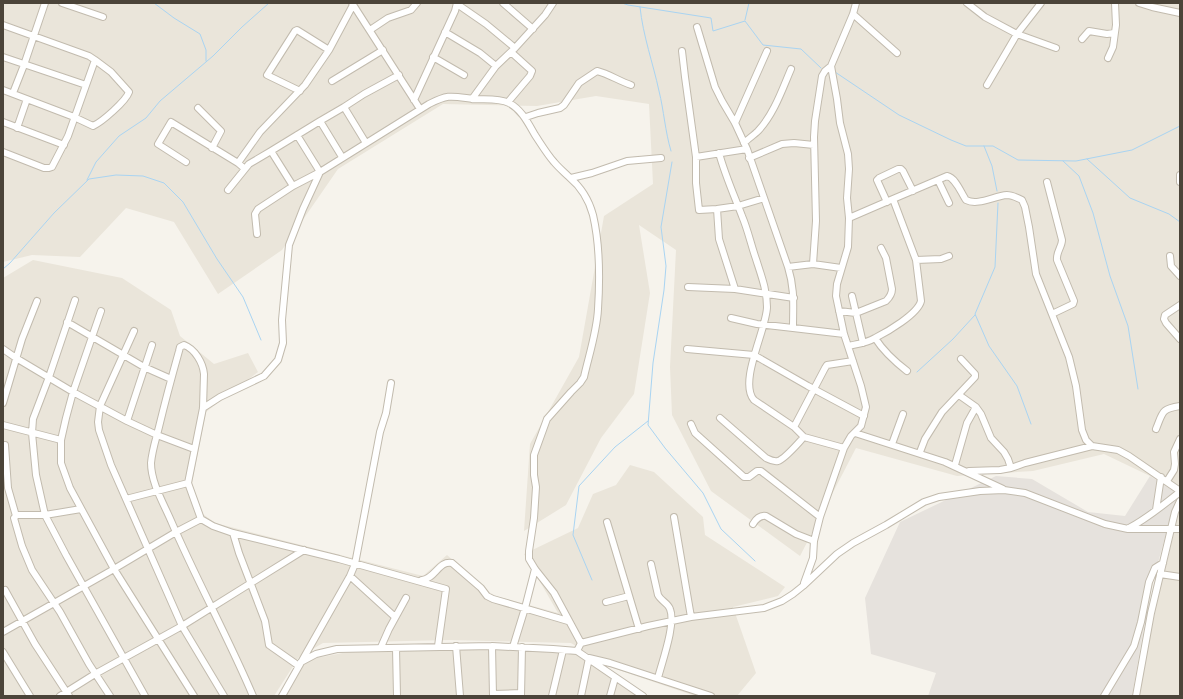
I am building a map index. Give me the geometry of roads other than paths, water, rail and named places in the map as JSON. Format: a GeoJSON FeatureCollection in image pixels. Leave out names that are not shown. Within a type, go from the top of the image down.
{"type":"FeatureCollection","features":[{"type":"Feature","properties":{"kind":"street"},"geometry":{"type":"LineString","coordinates":[[13,93],[45,3]]}},
{"type":"Feature","properties":{"kind":"street"},"geometry":{"type":"LineString","coordinates":[[62,3],[103,17]]}},
{"type":"Feature","properties":{"kind":"street"},"geometry":{"type":"LineString","coordinates":[[370,30],[388,18],[411,10],[418,3]]}},
{"type":"Feature","properties":{"kind":"street"},"geometry":{"type":"LineString","coordinates":[[414,100],[455,11],[457,3],[486,24],[513,50],[532,72],[508,102]]}},
{"type":"Feature","properties":{"kind":"street"},"geometry":{"type":"LineString","coordinates":[[503,3],[533,29]]}},
{"type":"Feature","properties":{"kind":"street"},"geometry":{"type":"LineString","coordinates":[[472,99],[496,66],[533,29],[553,3]]}},
{"type":"Feature","properties":{"kind":"street"},"geometry":{"type":"LineString","coordinates":[[813,264],[816,221],[814,145],[815,121],[822,76],[831,66],[853,14],[856,3]]}},
{"type":"Feature","properties":{"kind":"street"},"geometry":{"type":"LineString","coordinates":[[967,3],[985,17],[1017,34],[1056,48]]}},
{"type":"Feature","properties":{"kind":"street"},"geometry":{"type":"LineString","coordinates":[[987,85],[1017,34],[1041,3]]}},
{"type":"Feature","properties":{"kind":"street"},"geometry":{"type":"LineString","coordinates":[[1108,58],[1112,52],[1116,21],[1115,3]]}},
{"type":"Feature","properties":{"kind":"street"},"geometry":{"type":"LineString","coordinates":[[1139,3],[1153,5],[1180,13]]}},
{"type":"Feature","properties":{"kind":"street"},"geometry":{"type":"LineString","coordinates":[[238,163],[260,132],[300,91],[329,50],[352,4],[420,109]]}},
{"type":"Feature","properties":{"kind":"street"},"geometry":{"type":"LineString","coordinates":[[853,14],[897,53]]}},
{"type":"Feature","properties":{"kind":"street"},"geometry":{"type":"LineString","coordinates":[[3,25],[78,52],[95,60],[124,84],[129,94],[95,125],[90,125],[74,117],[3,90]]}},
{"type":"Feature","properties":{"kind":"street"},"geometry":{"type":"LineString","coordinates":[[697,27],[715,87],[735,123],[747,149],[792,277],[794,298],[793,328]]}},
{"type":"Feature","properties":{"kind":"street"},"geometry":{"type":"LineString","coordinates":[[300,91],[267,74],[295,31],[297,30],[329,50]]}},
{"type":"Feature","properties":{"kind":"street"},"geometry":{"type":"LineString","coordinates":[[1082,39],[1089,31],[1108,34],[1114,33]]}},
{"type":"Feature","properties":{"kind":"street"},"geometry":{"type":"LineString","coordinates":[[445,32],[480,53],[496,66]]}},
{"type":"Feature","properties":{"kind":"street"},"geometry":{"type":"LineString","coordinates":[[332,81],[383,50]]}},
{"type":"Feature","properties":{"kind":"street"},"geometry":{"type":"LineString","coordinates":[[682,51],[684,78],[696,157],[696,183],[699,210],[738,206],[764,198]]}},
{"type":"Feature","properties":{"kind":"street"},"geometry":{"type":"LineString","coordinates":[[735,123],[767,51]]}},
{"type":"Feature","properties":{"kind":"street"},"geometry":{"type":"LineString","coordinates":[[3,57],[86,85]]}},
{"type":"Feature","properties":{"kind":"street"},"geometry":{"type":"LineString","coordinates":[[433,57],[464,75]]}},
{"type":"Feature","properties":{"kind":"street"},"geometry":{"type":"LineString","coordinates":[[3,152],[49,168],[52,167],[64,145],[95,60]]}},
{"type":"Feature","properties":{"kind":"street"},"geometry":{"type":"LineString","coordinates":[[803,586],[812,558],[814,541],[820,517],[844,448],[851,436],[861,426],[866,407],[844,334],[836,296],[837,284],[848,247],[849,218],[847,198],[849,169],[848,154],[840,123],[831,66]]}},
{"type":"Feature","properties":{"kind":"street"},"geometry":{"type":"LineString","coordinates":[[744,143],[758,132],[765,121],[791,69]]}},
{"type":"Feature","properties":{"kind":"street"},"geometry":{"type":"LineString","coordinates":[[526,117],[560,108],[564,105],[579,83],[597,71],[606,73],[619,81],[631,85]]}},
{"type":"Feature","properties":{"kind":"street"},"geometry":{"type":"LineString","coordinates":[[228,190],[254,160],[364,94],[399,75]]}},
{"type":"Feature","properties":{"kind":"street"},"geometry":{"type":"LineString","coordinates":[[257,234],[256,211],[293,186],[320,172],[420,109],[441,98],[460,96],[472,99],[508,102],[526,117],[534,134],[550,158],[558,168],[571,178],[584,193],[590,204],[593,216],[599,266],[598,309],[595,333],[584,377],[547,419],[534,455],[534,475],[536,487],[529,559],[554,593],[581,643]]}},
{"type":"Feature","properties":{"kind":"street"},"geometry":{"type":"LineString","coordinates":[[17,128],[27,100]]}},
{"type":"Feature","properties":{"kind":"street"},"geometry":{"type":"LineString","coordinates":[[344,107],[366,143]]}},
{"type":"Feature","properties":{"kind":"street"},"geometry":{"type":"LineString","coordinates":[[198,108],[221,132],[212,148]]}},
{"type":"Feature","properties":{"kind":"street"},"geometry":{"type":"LineString","coordinates":[[320,121],[342,157]]}},
{"type":"Feature","properties":{"kind":"street"},"geometry":{"type":"LineString","coordinates":[[3,122],[64,145]]}},
{"type":"Feature","properties":{"kind":"street"},"geometry":{"type":"LineString","coordinates":[[186,162],[158,144],[171,122],[238,163],[245,169]]}},
{"type":"Feature","properties":{"kind":"street"},"geometry":{"type":"LineString","coordinates":[[296,135],[320,172]]}},
{"type":"Feature","properties":{"kind":"street"},"geometry":{"type":"LineString","coordinates":[[750,158],[782,144],[794,143],[814,145]]}},
{"type":"Feature","properties":{"kind":"street"},"geometry":{"type":"LineString","coordinates":[[696,157],[747,149]]}},
{"type":"Feature","properties":{"kind":"street"},"geometry":{"type":"LineString","coordinates":[[271,151],[293,186]]}},
{"type":"Feature","properties":{"kind":"street"},"geometry":{"type":"LineString","coordinates":[[719,153],[766,293],[766,316],[754,355],[750,384],[751,396],[754,400],[794,427],[804,437],[844,448]]}},
{"type":"Feature","properties":{"kind":"street"},"geometry":{"type":"LineString","coordinates":[[571,178],[592,173],[627,161],[661,158]]}},
{"type":"Feature","properties":{"kind":"street"},"geometry":{"type":"LineString","coordinates":[[848,346],[863,343],[875,338],[898,324],[920,306],[921,294],[916,260],[890,200],[877,180],[898,169],[903,171],[913,191]]}},
{"type":"Feature","properties":{"kind":"street"},"geometry":{"type":"LineString","coordinates":[[203,408],[220,397],[264,376],[278,360],[283,343],[282,320],[289,245],[302,209],[320,172]]}},
{"type":"Feature","properties":{"kind":"street"},"geometry":{"type":"LineString","coordinates":[[1180,175],[1180,182]]}},
{"type":"Feature","properties":{"kind":"street"},"geometry":{"type":"LineString","coordinates":[[849,218],[947,176],[950,176],[954,180],[966,200],[969,202],[1006,195],[1022,200],[1030,227],[1036,274],[1069,356],[1074,375],[1082,430],[1086,440],[1092,446]]}},
{"type":"Feature","properties":{"kind":"street"},"geometry":{"type":"LineString","coordinates":[[938,180],[949,203]]}},
{"type":"Feature","properties":{"kind":"street"},"geometry":{"type":"LineString","coordinates":[[1047,182],[1062,240],[1062,245],[1058,250],[1057,260],[1074,302],[1052,314]]}},
{"type":"Feature","properties":{"kind":"street"},"geometry":{"type":"LineString","coordinates":[[717,209],[719,239],[735,289]]}},
{"type":"Feature","properties":{"kind":"street"},"geometry":{"type":"LineString","coordinates":[[839,311],[856,313],[886,301],[892,293],[886,258],[881,248]]}},
{"type":"Feature","properties":{"kind":"street"},"geometry":{"type":"LineString","coordinates":[[916,260],[941,259],[949,256]]}},
{"type":"Feature","properties":{"kind":"street"},"geometry":{"type":"LineString","coordinates":[[1170,256],[1171,266],[1180,276]]}},
{"type":"Feature","properties":{"kind":"street"},"geometry":{"type":"LineString","coordinates":[[788,267],[813,264],[841,268]]}},
{"type":"Feature","properties":{"kind":"street"},"geometry":{"type":"LineString","coordinates":[[688,287],[702,289],[735,289],[794,298]]}},
{"type":"Feature","properties":{"kind":"street"},"geometry":{"type":"LineString","coordinates":[[852,296],[863,343]]}},
{"type":"Feature","properties":{"kind":"street"},"geometry":{"type":"LineString","coordinates":[[75,300],[49,377],[33,418],[32,433],[36,475],[45,515],[114,643],[146,696]]}},
{"type":"Feature","properties":{"kind":"street"},"geometry":{"type":"LineString","coordinates":[[3,403],[28,322],[37,301]]}},
{"type":"Feature","properties":{"kind":"street"},"geometry":{"type":"LineString","coordinates":[[1180,305],[1165,315],[1164,318],[1166,323],[1180,338]]}},
{"type":"Feature","properties":{"kind":"street"},"geometry":{"type":"LineString","coordinates":[[101,311],[73,392],[61,440],[60,458],[65,476],[81,509],[114,569],[194,696]]}},
{"type":"Feature","properties":{"kind":"street"},"geometry":{"type":"LineString","coordinates":[[731,318],[764,325],[844,334]]}},
{"type":"Feature","properties":{"kind":"street"},"geometry":{"type":"LineString","coordinates":[[67,322],[144,367],[171,379]]}},
{"type":"Feature","properties":{"kind":"street"},"geometry":{"type":"LineString","coordinates":[[134,331],[100,406],[98,422],[99,430],[111,465],[182,626],[224,696]]}},
{"type":"Feature","properties":{"kind":"street"},"geometry":{"type":"LineString","coordinates":[[875,338],[892,360],[907,371]]}},
{"type":"Feature","properties":{"kind":"street"},"geometry":{"type":"LineString","coordinates":[[126,420],[152,345]]}},
{"type":"Feature","properties":{"kind":"street"},"geometry":{"type":"LineString","coordinates":[[253,696],[176,532],[153,478],[151,463],[157,435],[180,347],[184,345],[197,357],[204,368],[203,408],[188,483],[201,519],[213,526],[233,533],[304,550],[446,589],[438,646]]}},
{"type":"Feature","properties":{"kind":"street"},"geometry":{"type":"LineString","coordinates":[[3,349],[73,392],[126,420],[157,435],[194,449]]}},
{"type":"Feature","properties":{"kind":"street"},"geometry":{"type":"LineString","coordinates":[[687,349],[754,355],[864,416]]}},
{"type":"Feature","properties":{"kind":"street"},"geometry":{"type":"LineString","coordinates":[[920,452],[925,439],[942,412],[975,377],[975,374],[961,359]]}},
{"type":"Feature","properties":{"kind":"street"},"geometry":{"type":"LineString","coordinates":[[794,427],[825,368],[828,365],[853,361]]}},
{"type":"Feature","properties":{"kind":"street"},"geometry":{"type":"LineString","coordinates":[[282,696],[350,576],[355,564],[380,432],[386,413],[391,383]]}},
{"type":"Feature","properties":{"kind":"street"},"geometry":{"type":"LineString","coordinates":[[959,395],[976,407],[981,414],[991,438],[1004,452],[1011,468]]}},
{"type":"Feature","properties":{"kind":"street"},"geometry":{"type":"LineString","coordinates":[[1156,429],[1163,411],[1168,408],[1180,406]]}},
{"type":"Feature","properties":{"kind":"street"},"geometry":{"type":"LineString","coordinates":[[954,465],[967,423],[976,407]]}},
{"type":"Feature","properties":{"kind":"street"},"geometry":{"type":"LineString","coordinates":[[892,444],[903,414]]}},
{"type":"Feature","properties":{"kind":"street"},"geometry":{"type":"LineString","coordinates":[[720,418],[766,458],[772,461],[782,459],[804,437]]}},
{"type":"Feature","properties":{"kind":"street"},"geometry":{"type":"LineString","coordinates":[[691,424],[695,433],[744,477],[749,477],[755,472],[761,472],[820,517]]}},
{"type":"Feature","properties":{"kind":"street"},"geometry":{"type":"LineString","coordinates":[[3,425],[61,440]]}},
{"type":"Feature","properties":{"kind":"street"},"geometry":{"type":"LineString","coordinates":[[855,433],[920,452],[954,465],[1004,490]]}},
{"type":"Feature","properties":{"kind":"street"},"geometry":{"type":"LineString","coordinates":[[1167,482],[1174,470],[1174,452],[1180,439]]}},
{"type":"Feature","properties":{"kind":"street"},"geometry":{"type":"LineString","coordinates":[[5,445],[8,488],[16,516],[14,518],[22,546],[32,570],[54,603],[95,674],[110,696]]}},
{"type":"Feature","properties":{"kind":"street"},"geometry":{"type":"LineString","coordinates":[[967,471],[1000,470],[1011,468],[1092,446],[1118,450],[1130,456],[1180,492],[1146,519],[1128,529]]}},
{"type":"Feature","properties":{"kind":"street"},"geometry":{"type":"LineString","coordinates":[[1156,510],[1160,477]]}},
{"type":"Feature","properties":{"kind":"street"},"geometry":{"type":"LineString","coordinates":[[126,499],[158,492],[188,483]]}},
{"type":"Feature","properties":{"kind":"street"},"geometry":{"type":"LineString","coordinates":[[577,651],[581,643],[672,621],[772,606],[782,601],[803,586],[837,554],[853,543],[924,502],[939,497],[980,491],[1004,490],[1025,493],[1105,524],[1128,529],[1180,529]]}},
{"type":"Feature","properties":{"kind":"street"},"geometry":{"type":"LineString","coordinates":[[1136,696],[1150,614],[1175,512],[1180,502]]}},
{"type":"Feature","properties":{"kind":"street"},"geometry":{"type":"LineString","coordinates":[[16,516],[45,515],[81,509]]}},
{"type":"Feature","properties":{"kind":"street"},"geometry":{"type":"LineString","coordinates":[[753,524],[763,515],[796,534],[814,541]]}},
{"type":"Feature","properties":{"kind":"street"},"geometry":{"type":"LineString","coordinates":[[674,517],[691,617]]}},
{"type":"Feature","properties":{"kind":"street"},"geometry":{"type":"LineString","coordinates":[[3,632],[201,519]]}},
{"type":"Feature","properties":{"kind":"street"},"geometry":{"type":"LineString","coordinates":[[607,522],[639,629]]}},
{"type":"Feature","properties":{"kind":"street"},"geometry":{"type":"LineString","coordinates":[[233,533],[234,541],[265,621],[269,645],[300,664]]}},
{"type":"Feature","properties":{"kind":"street"},"geometry":{"type":"LineString","coordinates":[[5,590],[65,695],[95,674],[182,626],[304,550]]}},
{"type":"Feature","properties":{"kind":"street"},"geometry":{"type":"LineString","coordinates":[[417,580],[425,580],[430,578],[444,564],[448,562],[452,563],[481,588],[489,597],[500,602],[568,620]]}},
{"type":"Feature","properties":{"kind":"street"},"geometry":{"type":"LineString","coordinates":[[1104,696],[1134,646],[1150,582],[1155,568],[1162,563]]}},
{"type":"Feature","properties":{"kind":"street"},"geometry":{"type":"LineString","coordinates":[[651,564],[658,595],[660,599],[669,607],[672,621],[658,678]]}},
{"type":"Feature","properties":{"kind":"street"},"geometry":{"type":"LineString","coordinates":[[513,647],[535,568]]}},
{"type":"Feature","properties":{"kind":"street"},"geometry":{"type":"LineString","coordinates":[[1160,574],[1180,577]]}},
{"type":"Feature","properties":{"kind":"street"},"geometry":{"type":"LineString","coordinates":[[350,576],[395,617]]}},
{"type":"Feature","properties":{"kind":"street"},"geometry":{"type":"LineString","coordinates":[[606,602],[629,596]]}},
{"type":"Feature","properties":{"kind":"street"},"geometry":{"type":"LineString","coordinates":[[381,647],[406,598]]}},
{"type":"Feature","properties":{"kind":"street"},"geometry":{"type":"LineString","coordinates":[[456,646],[460,696]]}},
{"type":"Feature","properties":{"kind":"street"},"geometry":{"type":"LineString","coordinates":[[300,664],[324,651],[337,649],[492,646],[577,651],[589,658],[639,695]]}},
{"type":"Feature","properties":{"kind":"street"},"geometry":{"type":"LineString","coordinates":[[492,646],[493,695],[521,695],[522,647]]}},
{"type":"Feature","properties":{"kind":"street"},"geometry":{"type":"LineString","coordinates":[[396,648],[397,696]]}},
{"type":"Feature","properties":{"kind":"street"},"geometry":{"type":"LineString","coordinates":[[552,696],[563,650]]}},
{"type":"Feature","properties":{"kind":"street"},"geometry":{"type":"LineString","coordinates":[[3,652],[30,696]]}},
{"type":"Feature","properties":{"kind":"street"},"geometry":{"type":"LineString","coordinates":[[589,658],[658,678],[710,696]]}},
{"type":"Feature","properties":{"kind":"street"},"geometry":{"type":"LineString","coordinates":[[581,696],[589,658]]}},
{"type":"Feature","properties":{"kind":"street"},"geometry":{"type":"LineString","coordinates":[[610,696],[615,678]]}},
{"type":"Feature","properties":{"kind":"waterway"},"geometry":{"type":"LineString","coordinates":[[154,3],[174,18],[200,34],[206,50],[206,61]]}},
{"type":"Feature","properties":{"kind":"waterway"},"geometry":{"type":"LineString","coordinates":[[87,180],[96,162],[119,136],[146,118],[160,101],[213,56],[269,3]]}},
{"type":"Feature","properties":{"kind":"waterway"},"geometry":{"type":"LineString","coordinates":[[622,3],[711,18],[713,31],[745,21],[763,45],[801,49],[821,68]]}},
{"type":"Feature","properties":{"kind":"waterway"},"geometry":{"type":"LineString","coordinates":[[745,20],[749,3]]}},
{"type":"Feature","properties":{"kind":"waterway"},"geometry":{"type":"LineString","coordinates":[[640,7],[643,28],[661,98],[671,151]]}},
{"type":"Feature","properties":{"kind":"waterway"},"geometry":{"type":"LineString","coordinates":[[835,72],[899,115],[966,146],[993,146],[1018,160],[1076,161],[1132,150],[1180,126]]}},
{"type":"Feature","properties":{"kind":"waterway"},"geometry":{"type":"LineString","coordinates":[[984,146],[992,166],[997,191]]}},
{"type":"Feature","properties":{"kind":"waterway"},"geometry":{"type":"LineString","coordinates":[[1087,159],[1130,198],[1169,214],[1180,222]]}},
{"type":"Feature","properties":{"kind":"waterway"},"geometry":{"type":"LineString","coordinates":[[1063,161],[1079,176],[1093,213],[1110,276],[1128,326],[1138,389]]}},
{"type":"Feature","properties":{"kind":"waterway"},"geometry":{"type":"LineString","coordinates":[[672,162],[661,227],[666,266],[664,290],[653,363],[648,425],[665,448],[703,493],[721,529],[755,561]]}},
{"type":"Feature","properties":{"kind":"waterway"},"geometry":{"type":"LineString","coordinates":[[3,269],[54,213],[89,179],[116,175],[143,176],[164,183],[183,202],[217,259],[243,297],[261,340]]}},
{"type":"Feature","properties":{"kind":"waterway"},"geometry":{"type":"LineString","coordinates":[[998,203],[995,267],[975,314],[989,346],[1017,386],[1031,424]]}},
{"type":"Feature","properties":{"kind":"waterway"},"geometry":{"type":"LineString","coordinates":[[917,372],[953,339],[975,315]]}},
{"type":"Feature","properties":{"kind":"waterway"},"geometry":{"type":"LineString","coordinates":[[592,580],[573,535],[579,486],[615,447],[648,421]]}}]}
